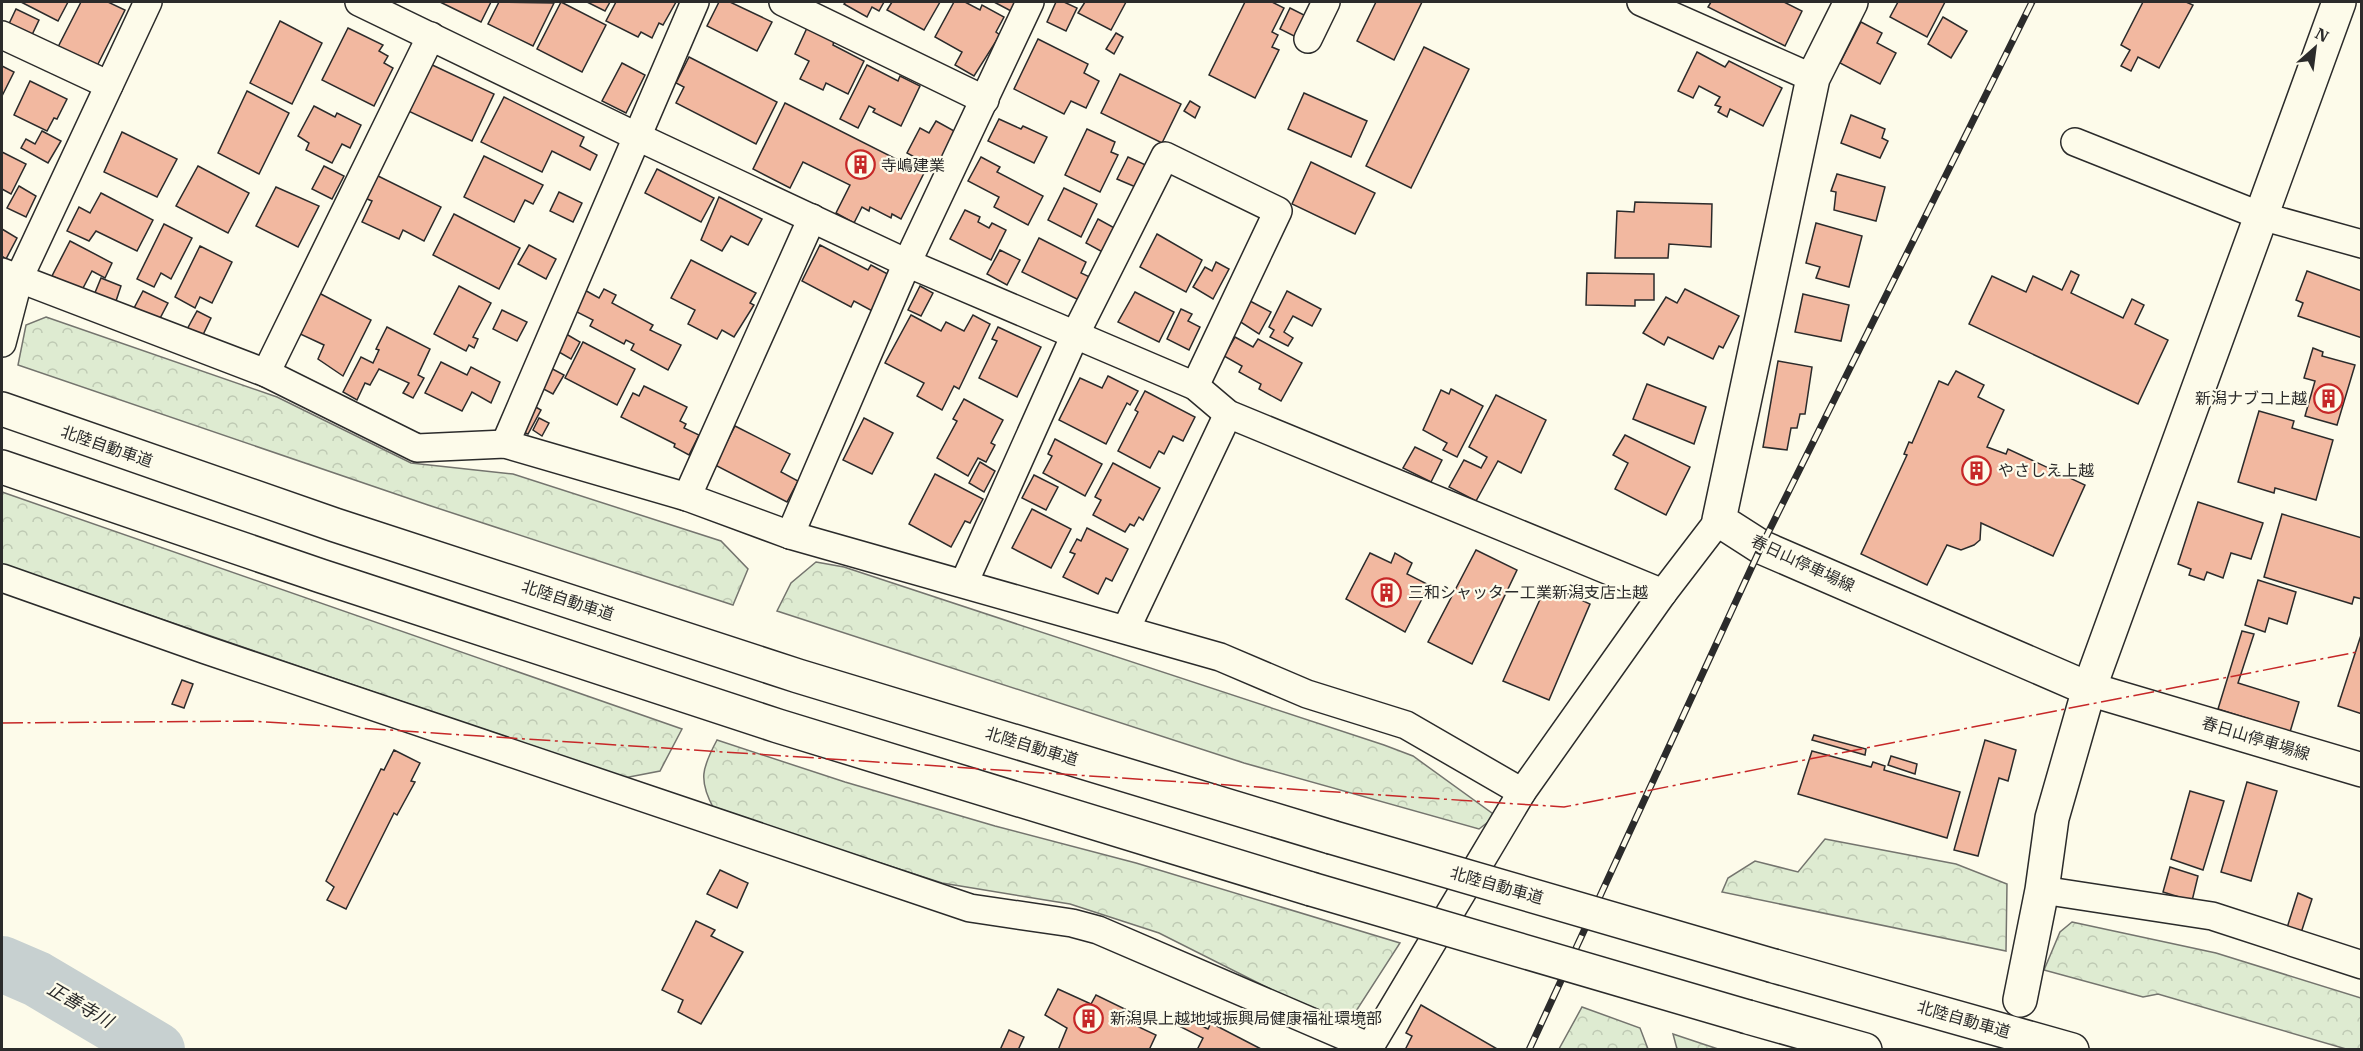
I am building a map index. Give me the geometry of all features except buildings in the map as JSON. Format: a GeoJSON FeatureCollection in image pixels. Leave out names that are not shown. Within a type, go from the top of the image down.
{"type":"FeatureCollection","features":[{"type":"Feature","properties":{"kind":"main road"},"geometry":{"type":"LineString","coordinates":[[1719,520],[1813,78],[1851,2]]}},
{"type":"Feature","properties":{"kind":"main road"},"geometry":{"type":"LineString","coordinates":[[2020,1000],[2042,890],[2052,818],[2089,688],[2338,2]]}},
{"type":"Feature","properties":{"kind":"main road","name":"北陸自動車道"},"geometry":{"type":"LineString","coordinates":[[2,409],[335,525],[787,672],[1331,837],[2072,1050]]}},
{"type":"Feature","properties":{"kind":"main road"},"geometry":{"type":"LineString","coordinates":[[2,467],[321,576],[766,722],[1311,889],[1865,1050]]}},
{"type":"Feature","properties":{"kind":"main road","name":"春日山停車場線"},"geometry":{"type":"LineString","coordinates":[[1719,520],[1761,547],[2089,688],[2361,770]]}},
{"type":"Feature","properties":{"kind":"street"},"geometry":{"type":"LineString","coordinates":[[2,343],[10,275],[109,85],[148,2]]}},
{"type":"Feature","properties":{"kind":"street"},"geometry":{"type":"LineString","coordinates":[[359,2],[638,137],[907,263],[1194,386],[1228,414],[1663,593]]}},
{"type":"Feature","properties":{"kind":"street"},"geometry":{"type":"LineString","coordinates":[[505,444],[694,2]]}},
{"type":"Feature","properties":{"kind":"street"},"geometry":{"type":"LineString","coordinates":[[783,2],[985,100]]}},
{"type":"Feature","properties":{"kind":"street"},"geometry":{"type":"LineString","coordinates":[[790,535],[907,263],[1030,2]]}},
{"type":"Feature","properties":{"kind":"street"},"geometry":{"type":"LineString","coordinates":[[1308,39],[1326,2]]}},
{"type":"Feature","properties":{"kind":"street"},"geometry":{"type":"LineString","coordinates":[[1641,2],[1813,78]]}},
{"type":"Feature","properties":{"kind":"street"},"geometry":{"type":"LineString","coordinates":[[2,35],[109,85]]}},
{"type":"Feature","properties":{"kind":"street"},"geometry":{"type":"LineString","coordinates":[[266,373],[431,36]]}},
{"type":"Feature","properties":{"kind":"street"},"geometry":{"type":"LineString","coordinates":[[2075,142],[2261,216],[2361,244]]}},
{"type":"Feature","properties":{"kind":"street"},"geometry":{"type":"LineString","coordinates":[[964,583],[1075,334],[1165,156],[1278,211],[1194,386]]}},
{"type":"Feature","properties":{"kind":"street"},"geometry":{"type":"LineString","coordinates":[[687,497],[812,218]]}},
{"type":"Feature","properties":{"kind":"street"},"geometry":{"type":"LineString","coordinates":[[10,275],[266,373],[417,448],[505,444],[687,497],[790,535],[1220,657],[1307,694],[1406,725],[1522,792]]}},
{"type":"Feature","properties":{"kind":"street"},"geometry":{"type":"LineString","coordinates":[[1126,629],[1228,414]]}},
{"type":"Feature","properties":{"kind":"street"},"geometry":{"type":"LineString","coordinates":[[2,578],[206,650],[959,904],[1098,930],[1369,1048],[1522,792],[1663,593],[1719,520]]}},
{"type":"Feature","properties":{"kind":"street"},"geometry":{"type":"LineString","coordinates":[[2042,890],[2212,916],[2361,965]]}},
{"type":"Feature","properties":{"kind":"green space"},"geometry":{"type":"Polygon","coordinates":[[[46,317],[277,397],[411,463],[513,474],[721,541],[748,569],[733,605],[428,505],[18,365],[26,325],[46,317]]]}},
{"type":"Feature","properties":{"kind":"green space"},"geometry":{"type":"Polygon","coordinates":[[[2,492],[682,729],[660,771],[624,778],[74,589],[2,567],[2,492]]]}},
{"type":"Feature","properties":{"kind":"green space"},"geometry":{"type":"Polygon","coordinates":[[[816,562],[844,567],[1384,745],[1413,756],[1496,816],[1479,829],[1244,763],[777,611],[791,583],[816,562]]]}},
{"type":"Feature","properties":{"kind":"green space"},"geometry":{"type":"Polygon","coordinates":[[[717,740],[845,782],[995,826],[1136,863],[1400,943],[1349,1022],[1284,996],[1159,933],[1070,904],[942,883],[714,809],[706,790],[704,774],[705,766],[717,740]]]}},
{"type":"Feature","properties":{"kind":"green space"},"geometry":{"type":"Polygon","coordinates":[[[1825,839],[1956,864],[2007,884],[2006,951],[1722,892],[1728,878],[1755,861],[1798,872],[1825,839]]]}},
{"type":"Feature","properties":{"kind":"green space"},"geometry":{"type":"Polygon","coordinates":[[[2072,922],[2216,953],[2361,998],[2361,1049],[2346,1049],[2158,994],[2143,997],[2044,970],[2060,932],[2072,922]]]}},
{"type":"Feature","properties":{"kind":"green space"},"geometry":{"type":"Polygon","coordinates":[[[1582,1007],[1640,1028],[1648,1049],[1559,1049],[1582,1007]]]}},
{"type":"Feature","properties":{"kind":"green space"},"geometry":{"type":"Polygon","coordinates":[[[1673,1034],[1718,1049],[1677,1049],[1673,1034]]]}},
{"type":"Feature","properties":{"kind":"waterway","name":"正善寺川"},"geometry":{"type":"LineString","coordinates":[[2,964],[37,979],[157,1050]]}},
{"type":"Feature","properties":{"kind":"railway"},"geometry":{"type":"LineString","coordinates":[[1529,1050],[1761,547],[2032,2]]}},
{"type":"Feature","properties":{"kind":"power"},"geometry":{"type":"LineString","coordinates":[[2,723],[251,721],[1564,807],[2362,651]]}},
{"type":"Feature","properties":{"kind":"place","name":"寺嶋建業"},"geometry":{"type":"Point","coordinates":[860,165]}},
{"type":"Feature","properties":{"kind":"place","name":"新潟ナブコ上越"},"geometry":{"type":"Point","coordinates":[2328,398]}},
{"type":"Feature","properties":{"kind":"place","name":"やさしえ上越"},"geometry":{"type":"Point","coordinates":[1977,470]}},
{"type":"Feature","properties":{"kind":"place","name":"三和シャッター工業新潟支店上越"},"geometry":{"type":"Point","coordinates":[1387,592]}},
{"type":"Feature","properties":{"kind":"place","name":"新潟県上越地域振興局健康福祉環境部"},"geometry":{"type":"Point","coordinates":[1089,1018]}}]}
